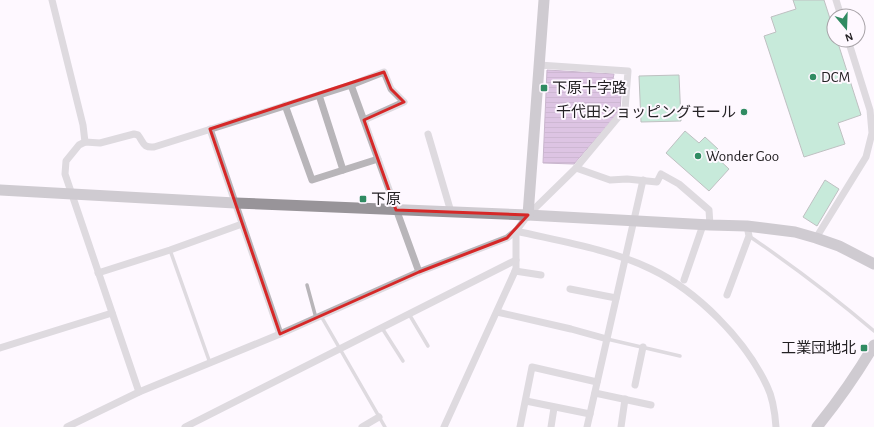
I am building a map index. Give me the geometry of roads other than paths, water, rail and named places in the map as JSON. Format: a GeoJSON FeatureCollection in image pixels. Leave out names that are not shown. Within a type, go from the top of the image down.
{"type":"FeatureCollection","features":[{"type":"Feature","properties":{"kind":"street"},"geometry":{"type":"LineString","coordinates":[[52,0],[84,125],[85,142]]}},
{"type":"Feature","properties":{"kind":"street"},"geometry":{"type":"LineString","coordinates":[[528,214],[544,0]]}},
{"type":"Feature","properties":{"kind":"street"},"geometry":{"type":"LineString","coordinates":[[816,238],[866,157],[872,132],[870,110],[851,48]]}},
{"type":"Feature","properties":{"kind":"street"},"geometry":{"type":"LineString","coordinates":[[67,427],[139,392],[280,334],[419,272],[507,238],[516,231],[528,214],[576,168],[625,109],[628,71],[539,65]]}},
{"type":"Feature","properties":{"kind":"street"},"geometry":{"type":"LineString","coordinates":[[139,392],[65,174],[66,161],[78,145],[85,142],[100,143],[134,134],[138,135],[144,145],[154,147],[351,85],[384,72],[391,89],[404,102],[364,120]]}},
{"type":"Feature","properties":{"kind":"street"},"geometry":{"type":"LineString","coordinates":[[351,85],[419,272]]}},
{"type":"Feature","properties":{"kind":"street"},"geometry":{"type":"LineString","coordinates":[[319,95],[343,170]]}},
{"type":"Feature","properties":{"kind":"street"},"geometry":{"type":"LineString","coordinates":[[285,106],[312,180],[378,159]]}},
{"type":"Feature","properties":{"kind":"street"},"geometry":{"type":"LineString","coordinates":[[210,129],[280,334]]}},
{"type":"Feature","properties":{"kind":"street"},"geometry":{"type":"LineString","coordinates":[[428,134],[451,212]]}},
{"type":"Feature","properties":{"kind":"street"},"geometry":{"type":"LineString","coordinates":[[576,168],[610,180],[627,179],[657,182],[661,174],[679,184],[709,210],[706,225],[684,280]]}},
{"type":"Feature","properties":{"kind":"street"},"geometry":{"type":"LineString","coordinates":[[587,427],[625,259],[632,221],[643,180]]}},
{"type":"Feature","properties":{"kind":"street"},"geometry":{"type":"LineString","coordinates":[[0,190],[235,203],[528,214],[706,225],[748,231],[795,232],[838,246],[874,264]]}},
{"type":"Feature","properties":{"kind":"street"},"geometry":{"type":"LineString","coordinates":[[98,272],[170,250],[242,224]]}},
{"type":"Feature","properties":{"kind":"street"},"geometry":{"type":"LineString","coordinates":[[516,231],[608,253],[650,268],[680,286],[715,315],[735,337],[753,362],[768,386],[774,407],[776,427]]}},
{"type":"Feature","properties":{"kind":"street"},"geometry":{"type":"LineString","coordinates":[[444,427],[515,271],[516,231]]}},
{"type":"Feature","properties":{"kind":"street"},"geometry":{"type":"LineString","coordinates":[[727,295],[748,231]]}},
{"type":"Feature","properties":{"kind":"street"},"geometry":{"type":"LineString","coordinates":[[185,427],[516,260]]}},
{"type":"Feature","properties":{"kind":"street"},"geometry":{"type":"LineString","coordinates":[[515,271],[541,275]]}},
{"type":"Feature","properties":{"kind":"street"},"geometry":{"type":"LineString","coordinates":[[570,289],[616,298]]}},
{"type":"Feature","properties":{"kind":"street"},"geometry":{"type":"LineString","coordinates":[[497,312],[572,329],[607,339]]}},
{"type":"Feature","properties":{"kind":"street"},"geometry":{"type":"LineString","coordinates":[[0,348],[112,313]]}},
{"type":"Feature","properties":{"kind":"street"},"geometry":{"type":"LineString","coordinates":[[817,427],[848,386],[874,345]]}},
{"type":"Feature","properties":{"kind":"street"},"geometry":{"type":"LineString","coordinates":[[636,385],[643,347]]}},
{"type":"Feature","properties":{"kind":"street"},"geometry":{"type":"LineString","coordinates":[[520,427],[532,367],[597,382]]}},
{"type":"Feature","properties":{"kind":"street"},"geometry":{"type":"LineString","coordinates":[[595,393],[651,405]]}},
{"type":"Feature","properties":{"kind":"street"},"geometry":{"type":"LineString","coordinates":[[621,427],[625,400]]}},
{"type":"Feature","properties":{"kind":"street"},"geometry":{"type":"LineString","coordinates":[[526,401],[554,408],[590,414]]}},
{"type":"Feature","properties":{"kind":"street"},"geometry":{"type":"LineString","coordinates":[[551,427],[554,408]]}},
{"type":"Feature","properties":{"kind":"street"},"geometry":{"type":"LineString","coordinates":[[362,427],[379,417]]}},
{"type":"Feature","properties":{"kind":"lane"},"geometry":{"type":"LineString","coordinates":[[748,231],[838,300],[874,331]]}},
{"type":"Feature","properties":{"kind":"lane"},"geometry":{"type":"LineString","coordinates":[[170,250],[210,363]]}},
{"type":"Feature","properties":{"kind":"lane"},"geometry":{"type":"LineString","coordinates":[[307,285],[318,317],[340,349],[385,427]]}},
{"type":"Feature","properties":{"kind":"lane"},"geometry":{"type":"LineString","coordinates":[[409,314],[428,346]]}},
{"type":"Feature","properties":{"kind":"lane"},"geometry":{"type":"LineString","coordinates":[[382,328],[402,361]]}},
{"type":"Feature","properties":{"kind":"lane"},"geometry":{"type":"LineString","coordinates":[[607,339],[680,356]]}},
{"type":"Feature","properties":{"kind":"place","name":"DCM"},"geometry":{"type":"Point","coordinates":[813,77]}},
{"type":"Feature","properties":{"kind":"place","name":"下原十字路"},"geometry":{"type":"Point","coordinates":[544,88]}},
{"type":"Feature","properties":{"kind":"place","name":"千代田ショッピングモール"},"geometry":{"type":"Point","coordinates":[744,112]}},
{"type":"Feature","properties":{"kind":"place","name":"Wonder Goo"},"geometry":{"type":"Point","coordinates":[698,156]}},
{"type":"Feature","properties":{"kind":"place","name":"下原"},"geometry":{"type":"Point","coordinates":[363,199]}},
{"type":"Feature","properties":{"kind":"place","name":"工業団地北"},"geometry":{"type":"Point","coordinates":[864,348]}}]}
